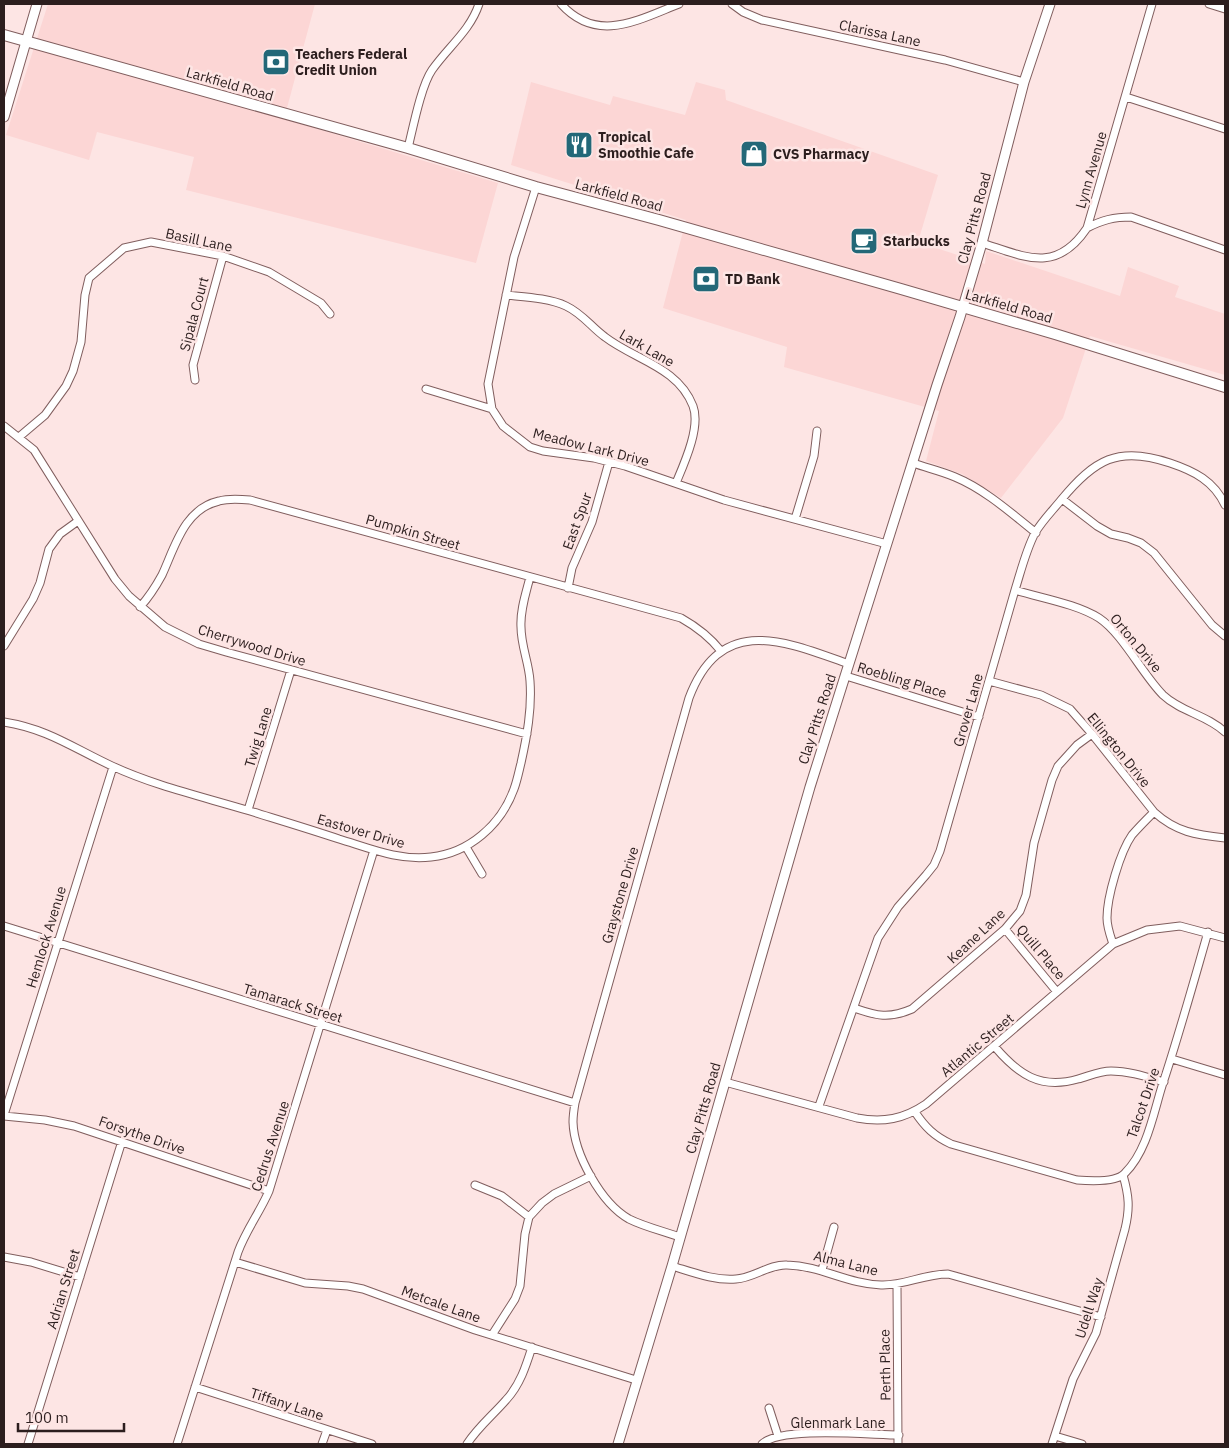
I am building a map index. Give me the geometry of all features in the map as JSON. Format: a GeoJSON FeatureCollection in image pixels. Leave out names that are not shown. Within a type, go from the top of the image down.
{"type":"FeatureCollection","features":[{"type":"Feature","properties":{"kind":"main road","name":"Larkfield Road"},"geometry":{"type":"LineString","coordinates":[[4,35],[408,148],[536,188],[677,225],[963,307],[1225,387]]}},
{"type":"Feature","properties":{"kind":"street"},"geometry":{"type":"LineString","coordinates":[[4,116],[37,4]]}},
{"type":"Feature","properties":{"kind":"street"},"geometry":{"type":"LineString","coordinates":[[408,148],[424,88],[431,71],[466,30],[479,4]]}},
{"type":"Feature","properties":{"kind":"street"},"geometry":{"type":"LineString","coordinates":[[561,4],[570,13],[584,22],[600,27],[617,26],[637,21],[679,4]]}},
{"type":"Feature","properties":{"kind":"street","name":"Clarissa Lane"},"geometry":{"type":"LineString","coordinates":[[732,4],[743,12],[762,20],[945,60],[1024,82]]}},
{"type":"Feature","properties":{"kind":"street","name":"Clay Pitts Road"},"geometry":{"type":"LineString","coordinates":[[618,1444],[672,1266],[810,787],[937,385],[950,350],[982,243],[1024,82],[1050,4]]}},
{"type":"Feature","properties":{"kind":"street","name":"Lynn Avenue"},"geometry":{"type":"LineString","coordinates":[[982,243],[1032,258],[1044,259],[1067,252],[1079,241],[1087,228],[1152,4]]}},
{"type":"Feature","properties":{"kind":"street"},"geometry":{"type":"LineString","coordinates":[[1209,4],[1225,9]]}},
{"type":"Feature","properties":{"kind":"street"},"geometry":{"type":"LineString","coordinates":[[1126,96],[1225,129]]}},
{"type":"Feature","properties":{"kind":"street","name":"Meadow Lark Drive"},"geometry":{"type":"LineString","coordinates":[[536,188],[514,257],[488,384],[492,409],[503,426],[530,447],[542,451],[609,462],[724,500],[887,544]]}},
{"type":"Feature","properties":{"kind":"street"},"geometry":{"type":"LineString","coordinates":[[1087,228],[1101,221],[1131,217],[1225,250]]}},
{"type":"Feature","properties":{"kind":"street","name":"Basill Lane"},"geometry":{"type":"LineString","coordinates":[[19,437],[45,415],[66,386],[73,371],[81,342],[85,296],[89,278],[124,248],[151,242],[222,256],[270,272],[321,303],[330,314]]}},
{"type":"Feature","properties":{"kind":"street","name":"Sipala Court"},"geometry":{"type":"LineString","coordinates":[[195,380],[193,365],[222,256]]}},
{"type":"Feature","properties":{"kind":"street","name":"Lark Lane"},"geometry":{"type":"LineString","coordinates":[[506,295],[565,305],[579,313],[604,337],[666,371],[678,382],[693,407],[694,423],[690,444],[676,484]]}},
{"type":"Feature","properties":{"kind":"street"},"geometry":{"type":"LineString","coordinates":[[426,389],[492,409]]}},
{"type":"Feature","properties":{"kind":"street","name":"Cherrywood Drive"},"geometry":{"type":"LineString","coordinates":[[4,426],[34,450],[115,579],[140,607],[165,627],[199,644],[527,734]]}},
{"type":"Feature","properties":{"kind":"street"},"geometry":{"type":"LineString","coordinates":[[795,520],[814,456],[817,431]]}},
{"type":"Feature","properties":{"kind":"street","name":"Grover Lane"},"geometry":{"type":"LineString","coordinates":[[819,1106],[878,938],[898,907],[926,875],[940,851],[1016,590],[1029,547],[1036,533],[1062,499],[1091,468],[1107,460],[1122,456],[1140,455],[1186,468],[1201,476],[1213,486],[1225,505]]}},
{"type":"Feature","properties":{"kind":"street","name":"East Spur"},"geometry":{"type":"LineString","coordinates":[[568,588],[572,568],[592,522],[609,462]]}},
{"type":"Feature","properties":{"kind":"street"},"geometry":{"type":"LineString","coordinates":[[913,463],[954,476],[970,485],[1036,533]]}},
{"type":"Feature","properties":{"kind":"street"},"geometry":{"type":"LineString","coordinates":[[1062,499],[1097,526],[1111,534],[1141,543],[1154,553],[1212,625],[1225,636]]}},
{"type":"Feature","properties":{"kind":"street","name":"Pumpkin Street"},"geometry":{"type":"LineString","coordinates":[[140,607],[150,596],[162,575],[176,540],[187,523],[202,508],[218,501],[250,500],[681,618],[710,637],[721,651]]}},
{"type":"Feature","properties":{"kind":"street"},"geometry":{"type":"LineString","coordinates":[[4,646],[34,599],[49,549],[60,534],[78,521]]}},
{"type":"Feature","properties":{"kind":"street","name":"Eastover Drive"},"geometry":{"type":"LineString","coordinates":[[4,722],[24,725],[43,731],[113,766],[157,783],[374,850],[413,858],[432,857],[466,847],[488,829],[507,805],[515,787],[527,734],[531,705],[530,679],[521,627],[524,601],[530,577]]}},
{"type":"Feature","properties":{"kind":"street","name":"Orton Drive"},"geometry":{"type":"LineString","coordinates":[[1016,590],[1080,609],[1100,619],[1113,632],[1163,695],[1175,704],[1217,725],[1225,732]]}},
{"type":"Feature","properties":{"kind":"street","name":"Graystone Drive"},"geometry":{"type":"LineString","coordinates":[[680,1237],[628,1218],[603,1196],[591,1176],[577,1141],[573,1122],[575,1102],[688,698],[700,672],[709,660],[735,644],[749,640],[762,639],[793,644],[850,664]]}},
{"type":"Feature","properties":{"kind":"street","name":"Twig Lane"},"geometry":{"type":"LineString","coordinates":[[248,810],[291,670]]}},
{"type":"Feature","properties":{"kind":"street","name":"Roebling Place"},"geometry":{"type":"LineString","coordinates":[[846,676],[979,717]]}},
{"type":"Feature","properties":{"kind":"street","name":"Ellington Drive"},"geometry":{"type":"LineString","coordinates":[[990,681],[1041,695],[1070,709],[1154,812],[1166,823],[1203,836],[1225,838]]}},
{"type":"Feature","properties":{"kind":"street","name":"Keane Lane"},"geometry":{"type":"LineString","coordinates":[[854,1008],[874,1015],[888,1016],[901,1014],[912,1009],[1005,929],[1020,910],[1026,895],[1034,843],[1052,780],[1058,766],[1077,746],[1092,734]]}},
{"type":"Feature","properties":{"kind":"street","name":"Hemlock Avenue"},"geometry":{"type":"LineString","coordinates":[[4,1115],[113,766]]}},
{"type":"Feature","properties":{"kind":"street"},"geometry":{"type":"LineString","coordinates":[[1113,944],[1108,928],[1107,916],[1109,900],[1124,848],[1132,836],[1154,812]]}},
{"type":"Feature","properties":{"kind":"street"},"geometry":{"type":"LineString","coordinates":[[466,847],[482,874]]}},
{"type":"Feature","properties":{"kind":"street","name":"Cedrus Avenue"},"geometry":{"type":"LineString","coordinates":[[177,1444],[242,1240],[270,1191],[374,850]]}},
{"type":"Feature","properties":{"kind":"street","name":"Tamarack Street"},"geometry":{"type":"LineString","coordinates":[[4,926],[575,1102]]}},
{"type":"Feature","properties":{"kind":"street","name":"Atlantic Street"},"geometry":{"type":"LineString","coordinates":[[725,1082],[873,1121],[899,1118],[915,1112],[926,1104],[1113,944],[1147,930],[1180,926],[1225,938]]}},
{"type":"Feature","properties":{"kind":"street","name":"Quill Place"},"geometry":{"type":"LineString","coordinates":[[1005,929],[1057,992]]}},
{"type":"Feature","properties":{"kind":"street","name":"Talcot Drive"},"geometry":{"type":"LineString","coordinates":[[1124,1175],[1143,1144],[1172,1059],[1208,932]]}},
{"type":"Feature","properties":{"kind":"street"},"geometry":{"type":"LineString","coordinates":[[994,1047],[1009,1064],[1025,1075],[1039,1081],[1065,1083],[1109,1071],[1141,1075],[1164,1082]]}},
{"type":"Feature","properties":{"kind":"street"},"geometry":{"type":"LineString","coordinates":[[1172,1059],[1225,1075]]}},
{"type":"Feature","properties":{"kind":"street"},"geometry":{"type":"LineString","coordinates":[[915,1112],[927,1129],[937,1138],[951,1144],[1077,1180],[1106,1180],[1124,1175]]}},
{"type":"Feature","properties":{"kind":"street","name":"Forsythe Drive"},"geometry":{"type":"LineString","coordinates":[[4,1115],[58,1122],[122,1141],[270,1191]]}},
{"type":"Feature","properties":{"kind":"street","name":"Adrian Street"},"geometry":{"type":"LineString","coordinates":[[28,1444],[122,1141]]}},
{"type":"Feature","properties":{"kind":"street","name":"Udell Way"},"geometry":{"type":"LineString","coordinates":[[1052,1444],[1073,1379],[1096,1333],[1129,1213],[1129,1196],[1124,1175]]}},
{"type":"Feature","properties":{"kind":"street"},"geometry":{"type":"LineString","coordinates":[[492,1335],[515,1299],[520,1286],[525,1234],[529,1217],[554,1194],[591,1176]]}},
{"type":"Feature","properties":{"kind":"street"},"geometry":{"type":"LineString","coordinates":[[475,1185],[502,1196],[529,1217]]}},
{"type":"Feature","properties":{"kind":"street"},"geometry":{"type":"LineString","coordinates":[[822,1270],[834,1227]]}},
{"type":"Feature","properties":{"kind":"street"},"geometry":{"type":"LineString","coordinates":[[4,1257],[30,1262],[80,1277]]}},
{"type":"Feature","properties":{"kind":"street","name":"Metcale Lane"},"geometry":{"type":"LineString","coordinates":[[235,1262],[305,1283],[363,1289],[492,1335],[636,1380]]}},
{"type":"Feature","properties":{"kind":"street","name":"Alma Lane"},"geometry":{"type":"LineString","coordinates":[[672,1266],[718,1279],[736,1279],[784,1265],[804,1266],[864,1283],[896,1285],[932,1274],[948,1274],[1101,1317]]}},
{"type":"Feature","properties":{"kind":"street","name":"Perth Place"},"geometry":{"type":"LineString","coordinates":[[896,1285],[898,1444]]}},
{"type":"Feature","properties":{"kind":"street"},"geometry":{"type":"LineString","coordinates":[[467,1444],[483,1423],[507,1400],[516,1388],[532,1347]]}},
{"type":"Feature","properties":{"kind":"street","name":"Tiffany Lane"},"geometry":{"type":"LineString","coordinates":[[196,1387],[372,1444]]}},
{"type":"Feature","properties":{"kind":"street","name":"Glenmark Lane"},"geometry":{"type":"LineString","coordinates":[[769,1408],[778,1436]]}},
{"type":"Feature","properties":{"kind":"street"},"geometry":{"type":"LineString","coordinates":[[322,1444],[326,1430]]}},
{"type":"Feature","properties":{"kind":"street","name":"Glenmark Lane"},"geometry":{"type":"LineString","coordinates":[[762,1444],[778,1436],[804,1433],[899,1435]]}},
{"type":"Feature","properties":{"kind":"street"},"geometry":{"type":"LineString","coordinates":[[1055,1436],[1082,1444]]}},
{"type":"Feature","properties":{"kind":"shaded area"},"geometry":{"type":"Polygon","coordinates":[[[48,4],[315,4],[284,119],[498,183],[476,263],[186,190],[194,157],[97,132],[89,160],[6,135],[48,4]]]}},
{"type":"Feature","properties":{"kind":"shaded area"},"geometry":{"type":"Polygon","coordinates":[[[531,82],[610,105],[613,96],[685,115],[696,82],[725,90],[726,100],[938,175],[918,242],[985,264],[986,251],[1120,296],[1128,267],[1179,286],[1175,297],[1225,314],[1225,375],[1090,336],[1063,418],[1001,498],[962,474],[926,461],[939,411],[784,367],[787,347],[663,308],[686,220],[511,165],[531,82]]]}},
{"type":"Feature","properties":{"kind":"place","name":"Teachers Federal Credit Union"},"geometry":{"type":"Point","coordinates":[276,62]}},
{"type":"Feature","properties":{"kind":"place","name":"Tropical Smoothie Cafe"},"geometry":{"type":"Point","coordinates":[579,145]}},
{"type":"Feature","properties":{"kind":"place","name":"CVS Pharmacy"},"geometry":{"type":"Point","coordinates":[754,154]}},
{"type":"Feature","properties":{"kind":"place","name":"Starbucks"},"geometry":{"type":"Point","coordinates":[864,241]}},
{"type":"Feature","properties":{"kind":"place","name":"TD Bank"},"geometry":{"type":"Point","coordinates":[706,279]}}]}
